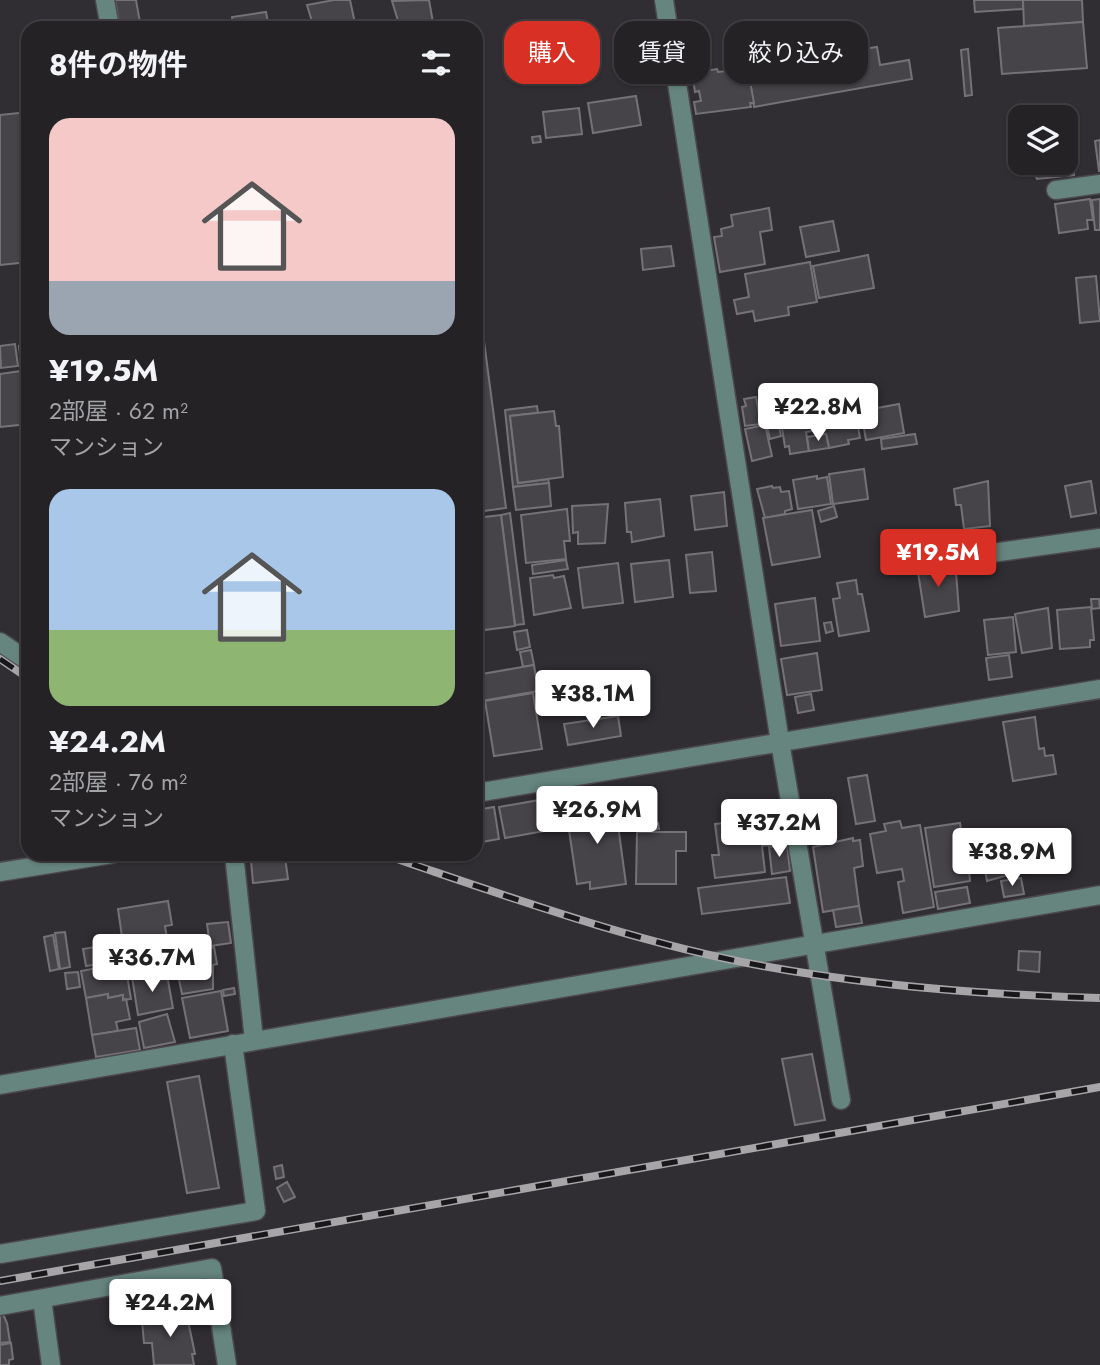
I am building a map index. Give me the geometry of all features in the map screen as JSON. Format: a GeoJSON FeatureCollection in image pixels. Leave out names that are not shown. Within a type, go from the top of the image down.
{"type":"FeatureCollection","features":[{"type":"Feature","properties":{"kind":"street"},"geometry":{"type":"LineString","coordinates":[[105,0],[109,21]]}},
{"type":"Feature","properties":{"kind":"street"},"geometry":{"type":"LineString","coordinates":[[664,0],[780,742],[841,1100]]}},
{"type":"Feature","properties":{"kind":"street"},"geometry":{"type":"LineString","coordinates":[[1056,190],[1100,184]]}},
{"type":"Feature","properties":{"kind":"street"},"geometry":{"type":"LineString","coordinates":[[985,554],[1100,538]]}},
{"type":"Feature","properties":{"kind":"street"},"geometry":{"type":"LineString","coordinates":[[0,642],[21,656]]}},
{"type":"Feature","properties":{"kind":"street"},"geometry":{"type":"LineString","coordinates":[[483,792],[1100,689]]}},
{"type":"Feature","properties":{"kind":"street"},"geometry":{"type":"LineString","coordinates":[[0,872],[68,861]]}},
{"type":"Feature","properties":{"kind":"street"},"geometry":{"type":"LineString","coordinates":[[235,861],[254,1040]]}},
{"type":"Feature","properties":{"kind":"street"},"geometry":{"type":"LineString","coordinates":[[0,1085],[813,943],[860,939],[1100,895]]}},
{"type":"Feature","properties":{"kind":"street"},"geometry":{"type":"LineString","coordinates":[[0,1254],[256,1211],[233,1044]]}},
{"type":"Feature","properties":{"kind":"street"},"geometry":{"type":"LineString","coordinates":[[0,1306],[212,1268],[227,1365]]}},
{"type":"Feature","properties":{"kind":"street"},"geometry":{"type":"LineString","coordinates":[[42,1299],[51,1365]]}},
{"type":"Feature","properties":{"kind":"building"},"geometry":{"type":"Polygon","coordinates":[[[115,0],[136,0],[140,21],[119,21],[115,0]]]}},
{"type":"Feature","properties":{"kind":"building"},"geometry":{"type":"Polygon","coordinates":[[[350,0],[354,21],[312,21],[307,5],[350,0]]]}},
{"type":"Feature","properties":{"kind":"building"},"geometry":{"type":"Polygon","coordinates":[[[429,0],[433,21],[398,21],[392,1],[429,0]]]}},
{"type":"Feature","properties":{"kind":"building"},"geometry":{"type":"Polygon","coordinates":[[[974,0],[1023,0],[1023,9],[975,12],[974,0]]]}},
{"type":"Feature","properties":{"kind":"building"},"geometry":{"type":"Polygon","coordinates":[[[1023,0],[1082,0],[1083,22],[1024,26],[1023,0]]]}},
{"type":"Feature","properties":{"kind":"building"},"geometry":{"type":"Polygon","coordinates":[[[266,12],[268,21],[232,21],[232,17],[266,12]]]}},
{"type":"Feature","properties":{"kind":"building"},"geometry":{"type":"Polygon","coordinates":[[[1083,22],[1087,68],[1002,74],[998,28],[1083,22]]]}},
{"type":"Feature","properties":{"kind":"building"},"geometry":{"type":"Polygon","coordinates":[[[877,47],[880,65],[909,60],[912,79],[754,107],[750,84],[868,84],[868,48],[877,47]]]}},
{"type":"Feature","properties":{"kind":"building"},"geometry":{"type":"Polygon","coordinates":[[[968,49],[972,95],[965,96],[961,50],[968,49]]]}},
{"type":"Feature","properties":{"kind":"building"},"geometry":{"type":"Polygon","coordinates":[[[717,69],[718,72],[724,71],[724,84],[750,84],[754,103],[750,103],[751,107],[696,114],[694,102],[701,101],[694,84],[710,84],[710,70],[717,69]]]}},
{"type":"Feature","properties":{"kind":"building"},"geometry":{"type":"Polygon","coordinates":[[[636,96],[641,125],[593,133],[588,103],[636,96]]]}},
{"type":"Feature","properties":{"kind":"building"},"geometry":{"type":"Polygon","coordinates":[[[579,108],[582,134],[546,138],[543,112],[579,108]]]}},
{"type":"Feature","properties":{"kind":"building"},"geometry":{"type":"Polygon","coordinates":[[[21,113],[21,263],[0,265],[0,115],[21,113]]]}},
{"type":"Feature","properties":{"kind":"building"},"geometry":{"type":"Polygon","coordinates":[[[540,136],[541,142],[533,143],[532,137],[540,136]]]}},
{"type":"Feature","properties":{"kind":"building"},"geometry":{"type":"Polygon","coordinates":[[[1100,140],[1100,171],[1099,171],[1095,141],[1100,140]]]}},
{"type":"Feature","properties":{"kind":"building"},"geometry":{"type":"Polygon","coordinates":[[[1036,175],[1074,175],[1037,179],[1036,175]]]}},
{"type":"Feature","properties":{"kind":"building"},"geometry":{"type":"Polygon","coordinates":[[[1090,199],[1093,220],[1087,220],[1088,229],[1059,233],[1055,204],[1090,199]]]}},
{"type":"Feature","properties":{"kind":"building"},"geometry":{"type":"Polygon","coordinates":[[[1100,199],[1100,230],[1095,230],[1092,200],[1100,199]]]}},
{"type":"Feature","properties":{"kind":"building"},"geometry":{"type":"Polygon","coordinates":[[[769,208],[772,230],[760,232],[765,264],[720,272],[714,237],[722,236],[721,229],[733,226],[731,215],[769,208]]]}},
{"type":"Feature","properties":{"kind":"building"},"geometry":{"type":"Polygon","coordinates":[[[833,221],[839,251],[806,257],[800,227],[833,221]]]}},
{"type":"Feature","properties":{"kind":"building"},"geometry":{"type":"Polygon","coordinates":[[[671,246],[674,266],[643,270],[641,249],[671,246]]]}},
{"type":"Feature","properties":{"kind":"building"},"geometry":{"type":"Polygon","coordinates":[[[868,255],[874,288],[819,298],[813,266],[868,255]]]}},
{"type":"Feature","properties":{"kind":"building"},"geometry":{"type":"Polygon","coordinates":[[[810,262],[817,302],[788,307],[789,315],[755,321],[753,311],[737,314],[734,300],[749,297],[745,274],[810,262]]]}},
{"type":"Feature","properties":{"kind":"building"},"geometry":{"type":"Polygon","coordinates":[[[1096,276],[1100,321],[1080,323],[1076,278],[1096,276]]]}},
{"type":"Feature","properties":{"kind":"building"},"geometry":{"type":"Polygon","coordinates":[[[483,334],[506,508],[483,511],[483,334]]]}},
{"type":"Feature","properties":{"kind":"building"},"geometry":{"type":"Polygon","coordinates":[[[15,344],[18,366],[1,368],[0,346],[15,344]]]}},
{"type":"Feature","properties":{"kind":"building"},"geometry":{"type":"Polygon","coordinates":[[[21,371],[21,425],[0,427],[0,374],[21,371]]]}},
{"type":"Feature","properties":{"kind":"building"},"geometry":{"type":"Polygon","coordinates":[[[756,397],[761,424],[745,426],[742,407],[746,406],[744,399],[756,397]]]}},
{"type":"Feature","properties":{"kind":"building"},"geometry":{"type":"Polygon","coordinates":[[[899,404],[904,433],[866,440],[861,411],[899,404]]]}},
{"type":"Feature","properties":{"kind":"building"},"geometry":{"type":"Polygon","coordinates":[[[537,406],[538,413],[510,416],[518,483],[548,479],[549,483],[513,487],[505,410],[537,406]]]}},
{"type":"Feature","properties":{"kind":"building"},"geometry":{"type":"Polygon","coordinates":[[[855,410],[860,438],[848,440],[849,444],[829,448],[826,434],[821,435],[818,416],[855,410]]]}},
{"type":"Feature","properties":{"kind":"building"},"geometry":{"type":"Polygon","coordinates":[[[554,411],[556,426],[559,426],[563,477],[518,483],[510,416],[554,411]]]}},
{"type":"Feature","properties":{"kind":"building"},"geometry":{"type":"Polygon","coordinates":[[[802,419],[803,423],[811,421],[813,431],[806,432],[809,451],[790,454],[789,446],[785,447],[781,422],[802,419]]]}},
{"type":"Feature","properties":{"kind":"building"},"geometry":{"type":"Polygon","coordinates":[[[778,423],[781,436],[770,439],[767,426],[778,423]]]}},
{"type":"Feature","properties":{"kind":"building"},"geometry":{"type":"Polygon","coordinates":[[[765,425],[772,456],[752,461],[745,429],[765,425]]]}},
{"type":"Feature","properties":{"kind":"building"},"geometry":{"type":"Polygon","coordinates":[[[826,434],[829,448],[809,451],[807,437],[826,434]]]}},
{"type":"Feature","properties":{"kind":"building"},"geometry":{"type":"Polygon","coordinates":[[[915,434],[917,444],[882,449],[881,439],[915,434]]]}},
{"type":"Feature","properties":{"kind":"building"},"geometry":{"type":"Polygon","coordinates":[[[864,469],[868,499],[833,504],[829,474],[864,469]]]}},
{"type":"Feature","properties":{"kind":"building"},"geometry":{"type":"Polygon","coordinates":[[[817,476],[817,479],[827,477],[831,504],[798,509],[793,480],[817,476]]]}},
{"type":"Feature","properties":{"kind":"building"},"geometry":{"type":"Polygon","coordinates":[[[988,481],[990,526],[964,529],[961,505],[956,505],[954,489],[988,481]]]}},
{"type":"Feature","properties":{"kind":"building"},"geometry":{"type":"Polygon","coordinates":[[[1091,481],[1096,513],[1071,517],[1065,486],[1091,481]]]}},
{"type":"Feature","properties":{"kind":"building"},"geometry":{"type":"Polygon","coordinates":[[[549,483],[551,506],[516,510],[513,487],[549,483]]]}},
{"type":"Feature","properties":{"kind":"building"},"geometry":{"type":"Polygon","coordinates":[[[780,487],[781,492],[789,491],[792,509],[785,511],[785,514],[765,518],[757,489],[780,487]]]}},
{"type":"Feature","properties":{"kind":"building"},"geometry":{"type":"Polygon","coordinates":[[[724,492],[727,526],[695,530],[691,496],[724,492]]]}},
{"type":"Feature","properties":{"kind":"building"},"geometry":{"type":"Polygon","coordinates":[[[660,499],[664,536],[632,542],[631,532],[627,532],[625,503],[660,499]]]}},
{"type":"Feature","properties":{"kind":"building"},"geometry":{"type":"Polygon","coordinates":[[[608,504],[605,543],[578,544],[578,532],[573,533],[572,506],[608,504]]]}},
{"type":"Feature","properties":{"kind":"building"},"geometry":{"type":"Polygon","coordinates":[[[834,506],[837,517],[821,522],[818,511],[834,506]]]}},
{"type":"Feature","properties":{"kind":"building"},"geometry":{"type":"Polygon","coordinates":[[[567,509],[570,541],[564,541],[566,559],[526,563],[521,515],[567,509]]]}},
{"type":"Feature","properties":{"kind":"building"},"geometry":{"type":"Polygon","coordinates":[[[812,510],[820,557],[772,565],[763,518],[812,510]]]}},
{"type":"Feature","properties":{"kind":"building"},"geometry":{"type":"Polygon","coordinates":[[[510,513],[524,624],[515,625],[501,515],[510,513]]]}},
{"type":"Feature","properties":{"kind":"building"},"geometry":{"type":"Polygon","coordinates":[[[501,515],[515,626],[483,630],[483,517],[501,515]]]}},
{"type":"Feature","properties":{"kind":"building"},"geometry":{"type":"Polygon","coordinates":[[[712,552],[716,591],[690,593],[686,555],[712,552]]]}},
{"type":"Feature","properties":{"kind":"building"},"geometry":{"type":"Polygon","coordinates":[[[566,560],[568,569],[533,574],[532,565],[566,560]]]}},
{"type":"Feature","properties":{"kind":"building"},"geometry":{"type":"Polygon","coordinates":[[[669,560],[673,597],[635,602],[631,564],[669,560]]]}},
{"type":"Feature","properties":{"kind":"building"},"geometry":{"type":"Polygon","coordinates":[[[948,561],[950,573],[956,572],[959,611],[925,617],[917,566],[948,561]]]}},
{"type":"Feature","properties":{"kind":"building"},"geometry":{"type":"Polygon","coordinates":[[[618,563],[623,603],[583,608],[578,568],[618,563]]]}},
{"type":"Feature","properties":{"kind":"building"},"geometry":{"type":"Polygon","coordinates":[[[553,575],[554,578],[564,576],[571,608],[534,615],[530,578],[553,575]]]}},
{"type":"Feature","properties":{"kind":"building"},"geometry":{"type":"Polygon","coordinates":[[[856,580],[858,594],[862,594],[869,631],[839,636],[833,599],[840,598],[837,583],[856,580]]]}},
{"type":"Feature","properties":{"kind":"building"},"geometry":{"type":"Polygon","coordinates":[[[815,598],[820,641],[781,646],[775,604],[815,598]]]}},
{"type":"Feature","properties":{"kind":"building"},"geometry":{"type":"Polygon","coordinates":[[[1091,599],[1099,599],[1100,608],[1092,609],[1091,599]]]}},
{"type":"Feature","properties":{"kind":"building"},"geometry":{"type":"Polygon","coordinates":[[[1091,607],[1094,640],[1090,640],[1090,647],[1060,649],[1057,610],[1091,607]]]}},
{"type":"Feature","properties":{"kind":"building"},"geometry":{"type":"Polygon","coordinates":[[[1048,608],[1052,648],[1022,653],[1015,614],[1048,608]]]}},
{"type":"Feature","properties":{"kind":"building"},"geometry":{"type":"Polygon","coordinates":[[[1013,617],[1016,652],[988,655],[984,620],[1013,617]]]}},
{"type":"Feature","properties":{"kind":"building"},"geometry":{"type":"Polygon","coordinates":[[[831,622],[833,631],[826,633],[824,623],[831,622]]]}},
{"type":"Feature","properties":{"kind":"building"},"geometry":{"type":"Polygon","coordinates":[[[527,630],[530,647],[517,650],[514,632],[527,630]]]}},
{"type":"Feature","properties":{"kind":"building"},"geometry":{"type":"Polygon","coordinates":[[[531,650],[534,665],[523,667],[520,652],[531,650]]]}},
{"type":"Feature","properties":{"kind":"building"},"geometry":{"type":"Polygon","coordinates":[[[817,653],[822,690],[787,695],[781,659],[817,653]]]}},
{"type":"Feature","properties":{"kind":"building"},"geometry":{"type":"Polygon","coordinates":[[[1009,655],[1012,677],[989,680],[986,658],[1009,655]]]}},
{"type":"Feature","properties":{"kind":"building"},"geometry":{"type":"Polygon","coordinates":[[[534,665],[538,691],[483,701],[483,674],[534,665]]]}},
{"type":"Feature","properties":{"kind":"building"},"geometry":{"type":"Polygon","coordinates":[[[533,693],[542,749],[494,756],[485,701],[533,693]]]}},
{"type":"Feature","properties":{"kind":"building"},"geometry":{"type":"Polygon","coordinates":[[[811,694],[814,710],[798,713],[795,697],[811,694]]]}},
{"type":"Feature","properties":{"kind":"building"},"geometry":{"type":"Polygon","coordinates":[[[618,716],[621,736],[568,745],[564,724],[618,716]]]}},
{"type":"Feature","properties":{"kind":"building"},"geometry":{"type":"Polygon","coordinates":[[[1035,717],[1039,749],[1044,748],[1045,756],[1053,755],[1056,774],[1013,781],[1003,722],[1035,717]]]}},
{"type":"Feature","properties":{"kind":"building"},"geometry":{"type":"Polygon","coordinates":[[[867,775],[875,821],[856,824],[848,778],[867,775]]]}},
{"type":"Feature","properties":{"kind":"building"},"geometry":{"type":"Polygon","coordinates":[[[622,788],[624,804],[569,810],[567,796],[622,788]]]}},
{"type":"Feature","properties":{"kind":"building"},"geometry":{"type":"Polygon","coordinates":[[[545,799],[550,830],[505,838],[499,807],[545,799]]]}},
{"type":"Feature","properties":{"kind":"building"},"geometry":{"type":"Polygon","coordinates":[[[615,803],[626,884],[590,889],[590,882],[577,884],[566,810],[615,803]]]}},
{"type":"Feature","properties":{"kind":"building"},"geometry":{"type":"Polygon","coordinates":[[[494,807],[499,839],[483,842],[483,809],[494,807]]]}},
{"type":"Feature","properties":{"kind":"building"},"geometry":{"type":"Polygon","coordinates":[[[768,818],[771,845],[762,846],[765,872],[715,878],[712,855],[719,855],[715,824],[768,818]]]}},
{"type":"Feature","properties":{"kind":"building"},"geometry":{"type":"Polygon","coordinates":[[[900,821],[902,828],[920,825],[934,907],[903,913],[898,882],[904,881],[902,869],[877,873],[870,834],[886,831],[884,824],[900,821]]]}},
{"type":"Feature","properties":{"kind":"building"},"geometry":{"type":"Polygon","coordinates":[[[658,823],[659,829],[648,831],[647,825],[658,823]]]}},
{"type":"Feature","properties":{"kind":"building"},"geometry":{"type":"Polygon","coordinates":[[[960,823],[962,837],[966,836],[970,881],[934,887],[925,828],[960,823]]]}},
{"type":"Feature","properties":{"kind":"building"},"geometry":{"type":"Polygon","coordinates":[[[637,832],[686,832],[686,851],[676,851],[676,884],[636,884],[637,832]]]}},
{"type":"Feature","properties":{"kind":"building"},"geometry":{"type":"Polygon","coordinates":[[[853,838],[853,841],[860,840],[863,866],[854,868],[859,906],[823,912],[813,847],[853,838]]]}},
{"type":"Feature","properties":{"kind":"building"},"geometry":{"type":"Polygon","coordinates":[[[994,839],[995,845],[1009,842],[1015,873],[987,881],[980,841],[994,839]]]}},
{"type":"Feature","properties":{"kind":"building"},"geometry":{"type":"Polygon","coordinates":[[[787,845],[790,871],[772,874],[769,847],[787,845]]]}},
{"type":"Feature","properties":{"kind":"building"},"geometry":{"type":"Polygon","coordinates":[[[1034,858],[1037,870],[1027,873],[1024,860],[1034,858]]]}},
{"type":"Feature","properties":{"kind":"building"},"geometry":{"type":"Polygon","coordinates":[[[251,861],[286,861],[288,879],[253,883],[251,861]]]}},
{"type":"Feature","properties":{"kind":"building"},"geometry":{"type":"Polygon","coordinates":[[[786,877],[790,903],[702,914],[698,888],[786,877]]]}},
{"type":"Feature","properties":{"kind":"building"},"geometry":{"type":"Polygon","coordinates":[[[1021,878],[1024,894],[1004,897],[1001,881],[1021,878]]]}},
{"type":"Feature","properties":{"kind":"building"},"geometry":{"type":"Polygon","coordinates":[[[967,887],[970,903],[938,909],[935,892],[967,887]]]}},
{"type":"Feature","properties":{"kind":"building"},"geometry":{"type":"Polygon","coordinates":[[[168,901],[172,925],[165,926],[169,952],[114,961],[111,939],[122,937],[118,909],[168,901]]]}},
{"type":"Feature","properties":{"kind":"building"},"geometry":{"type":"Polygon","coordinates":[[[859,906],[862,923],[836,927],[833,910],[859,906]]]}},
{"type":"Feature","properties":{"kind":"building"},"geometry":{"type":"Polygon","coordinates":[[[228,922],[231,943],[210,946],[207,924],[228,922]]]}},
{"type":"Feature","properties":{"kind":"building"},"geometry":{"type":"Polygon","coordinates":[[[65,932],[70,967],[60,969],[55,933],[65,932]]]}},
{"type":"Feature","properties":{"kind":"building"},"geometry":{"type":"Polygon","coordinates":[[[53,935],[59,969],[50,971],[44,937],[53,935]]]}},
{"type":"Feature","properties":{"kind":"building"},"geometry":{"type":"Polygon","coordinates":[[[107,945],[111,962],[86,966],[83,949],[107,945]]]}},
{"type":"Feature","properties":{"kind":"building"},"geometry":{"type":"Polygon","coordinates":[[[214,947],[217,964],[213,965],[213,989],[182,994],[174,955],[214,947]]]}},
{"type":"Feature","properties":{"kind":"building"},"geometry":{"type":"Polygon","coordinates":[[[1019,951],[1040,952],[1039,972],[1018,970],[1019,951]]]}},
{"type":"Feature","properties":{"kind":"building"},"geometry":{"type":"Polygon","coordinates":[[[165,957],[168,975],[145,979],[142,961],[165,957]]]}},
{"type":"Feature","properties":{"kind":"building"},"geometry":{"type":"Polygon","coordinates":[[[137,960],[140,973],[130,975],[127,962],[137,960]]]}},
{"type":"Feature","properties":{"kind":"building"},"geometry":{"type":"Polygon","coordinates":[[[125,963],[131,999],[123,1000],[123,995],[108,998],[108,994],[86,998],[81,971],[125,963]]]}},
{"type":"Feature","properties":{"kind":"building"},"geometry":{"type":"Polygon","coordinates":[[[78,972],[80,987],[67,989],[65,973],[78,972]]]}},
{"type":"Feature","properties":{"kind":"building"},"geometry":{"type":"Polygon","coordinates":[[[145,974],[145,979],[167,975],[173,1008],[138,1015],[132,977],[145,974]]]}},
{"type":"Feature","properties":{"kind":"building"},"geometry":{"type":"Polygon","coordinates":[[[234,988],[235,994],[224,996],[223,990],[234,988]]]}},
{"type":"Feature","properties":{"kind":"building"},"geometry":{"type":"Polygon","coordinates":[[[221,991],[228,1031],[190,1038],[182,998],[221,991]]]}},
{"type":"Feature","properties":{"kind":"building"},"geometry":{"type":"Polygon","coordinates":[[[108,994],[108,998],[123,995],[130,1019],[116,1022],[118,1031],[92,1035],[86,998],[108,994]]]}},
{"type":"Feature","properties":{"kind":"building"},"geometry":{"type":"Polygon","coordinates":[[[167,1014],[175,1042],[144,1048],[139,1022],[167,1014]]]}},
{"type":"Feature","properties":{"kind":"building"},"geometry":{"type":"Polygon","coordinates":[[[136,1028],[140,1050],[96,1057],[92,1035],[136,1028]]]}},
{"type":"Feature","properties":{"kind":"building"},"geometry":{"type":"Polygon","coordinates":[[[812,1054],[825,1120],[795,1125],[782,1059],[812,1054]]]}},
{"type":"Feature","properties":{"kind":"building"},"geometry":{"type":"Polygon","coordinates":[[[199,1076],[219,1188],[187,1193],[167,1082],[199,1076]]]}},
{"type":"Feature","properties":{"kind":"building"},"geometry":{"type":"Polygon","coordinates":[[[282,1165],[284,1177],[276,1179],[274,1167],[282,1165]]]}},
{"type":"Feature","properties":{"kind":"building"},"geometry":{"type":"Polygon","coordinates":[[[287,1182],[295,1197],[284,1202],[277,1188],[287,1182]]]}},
{"type":"Feature","properties":{"kind":"building"},"geometry":{"type":"Polygon","coordinates":[[[155,1287],[158,1314],[140,1317],[137,1289],[155,1287]]]}},
{"type":"Feature","properties":{"kind":"building"},"geometry":{"type":"Polygon","coordinates":[[[186,1311],[195,1354],[192,1354],[194,1365],[154,1365],[152,1343],[144,1343],[142,1321],[149,1320],[149,1317],[186,1311]]]}},
{"type":"Feature","properties":{"kind":"building"},"geometry":{"type":"Polygon","coordinates":[[[0,1314],[3,1314],[7,1323],[10,1342],[0,1343],[0,1314]]]}},
{"type":"Feature","properties":{"kind":"building"},"geometry":{"type":"Polygon","coordinates":[[[11,1343],[13,1359],[9,1360],[9,1365],[0,1365],[0,1345],[11,1343]]]}},
{"type":"Feature","properties":{"kind":"railway"},"geometry":{"type":"LineString","coordinates":[[0,659],[21,673]]}},
{"type":"Feature","properties":{"kind":"railway"},"geometry":{"type":"LineString","coordinates":[[403,861],[618,931],[763,966],[846,979],[931,988],[1100,998]]}},
{"type":"Feature","properties":{"kind":"railway"},"geometry":{"type":"LineString","coordinates":[[0,1281],[1100,1087]]}}]}
